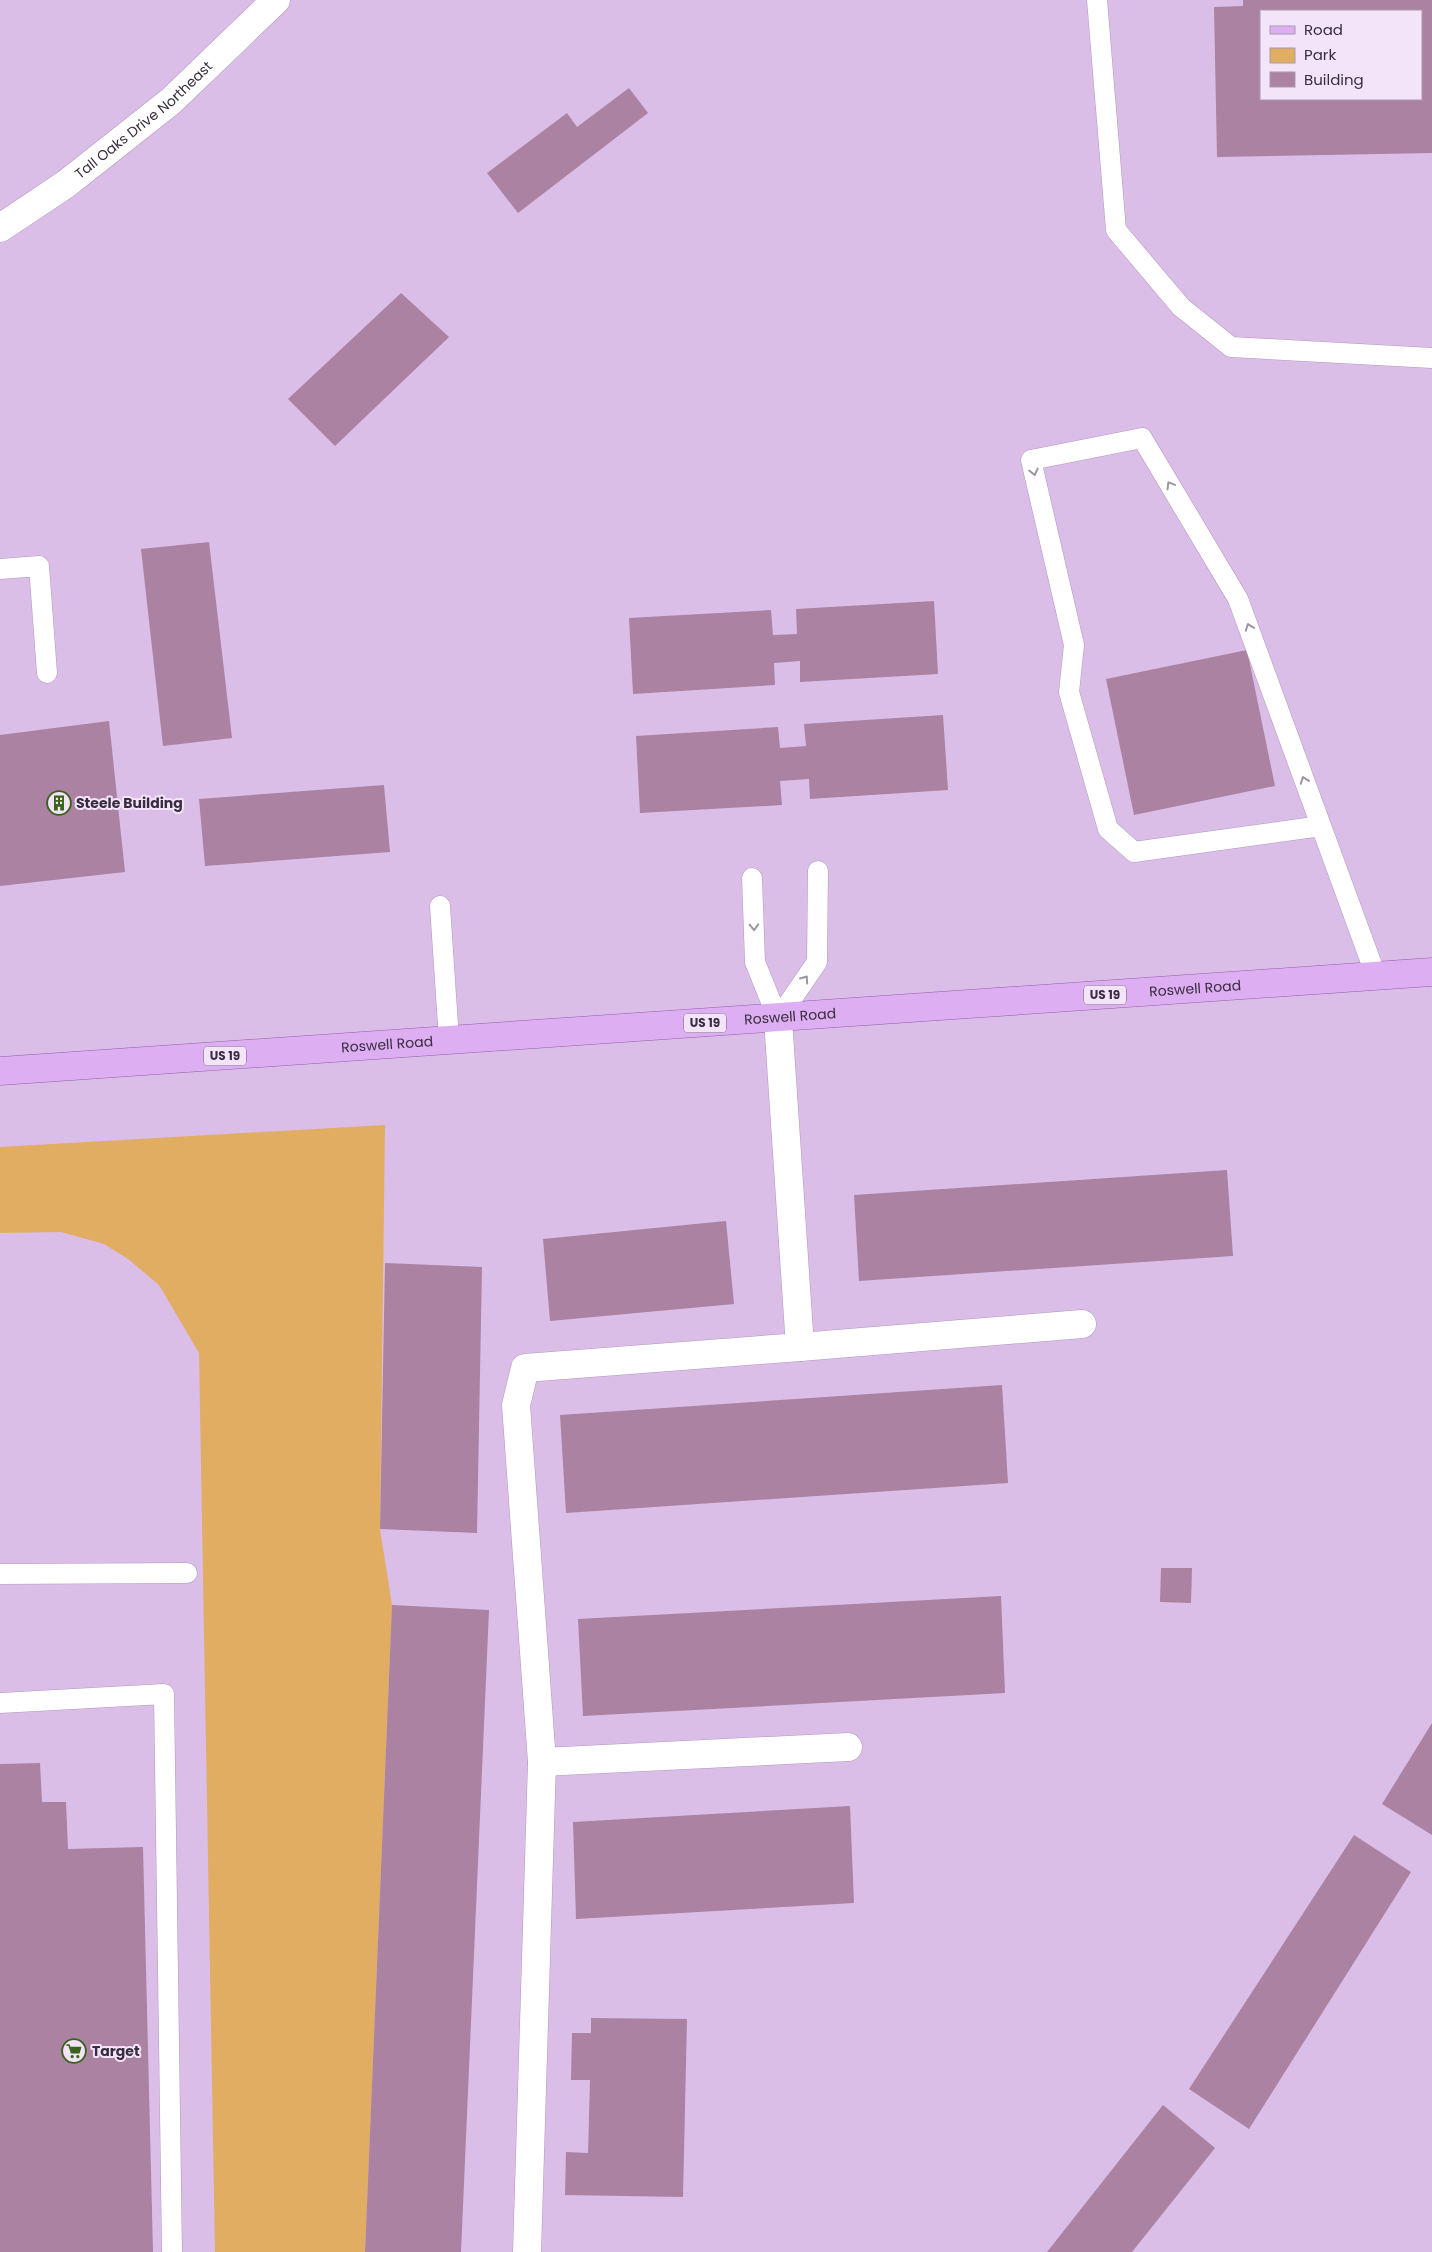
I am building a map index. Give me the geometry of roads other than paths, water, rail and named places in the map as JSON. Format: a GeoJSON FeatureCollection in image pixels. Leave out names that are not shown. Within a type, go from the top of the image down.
{"type":"FeatureCollection","features":[{"type":"Feature","properties":{"kind":"main road","name":"Roswell Road"},"geometry":{"type":"LineString","coordinates":[[0,1071],[778,1019],[1432,972]]}},
{"type":"Feature","properties":{"kind":"street","name":"Tall Oaks Drive Northeast"},"geometry":{"type":"LineString","coordinates":[[0,228],[66,184],[172,101],[276,0]]}},
{"type":"Feature","properties":{"kind":"street"},"geometry":{"type":"LineString","coordinates":[[778,1019],[800,1347]]}},
{"type":"Feature","properties":{"kind":"street"},"geometry":{"type":"LineString","coordinates":[[527,2252],[542,1762],[516,1405],[525,1368],[1082,1324]]}},
{"type":"Feature","properties":{"kind":"street"},"geometry":{"type":"LineString","coordinates":[[542,1762],[848,1747]]}},
{"type":"Feature","properties":{"kind":"lane"},"geometry":{"type":"LineString","coordinates":[[1097,0],[1116,230],[1181,307],[1231,347],[1432,358]]}},
{"type":"Feature","properties":{"kind":"lane"},"geometry":{"type":"LineString","coordinates":[[1321,826],[1134,852],[1108,829],[1069,692],[1074,645],[1031,460],[1142,438],[1238,598],[1376,976]]}},
{"type":"Feature","properties":{"kind":"lane"},"geometry":{"type":"LineString","coordinates":[[0,569],[39,566],[47,673]]}},
{"type":"Feature","properties":{"kind":"lane"},"geometry":{"type":"LineString","coordinates":[[778,1019],[817,962],[818,871]]}},
{"type":"Feature","properties":{"kind":"lane"},"geometry":{"type":"LineString","coordinates":[[752,878],[755,962],[778,1019]]}},
{"type":"Feature","properties":{"kind":"lane"},"geometry":{"type":"LineString","coordinates":[[440,906],[449,1040]]}},
{"type":"Feature","properties":{"kind":"lane"},"geometry":{"type":"LineString","coordinates":[[0,1574],[187,1573]]}},
{"type":"Feature","properties":{"kind":"lane"},"geometry":{"type":"LineString","coordinates":[[0,1703],[164,1694],[172,2252]]}},
{"type":"Feature","properties":{"kind":"place","name":"Steele Building"},"geometry":{"type":"Point","coordinates":[59,803]}},
{"type":"Feature","properties":{"kind":"place","name":"Target"},"geometry":{"type":"Point","coordinates":[74,2051]}}]}
